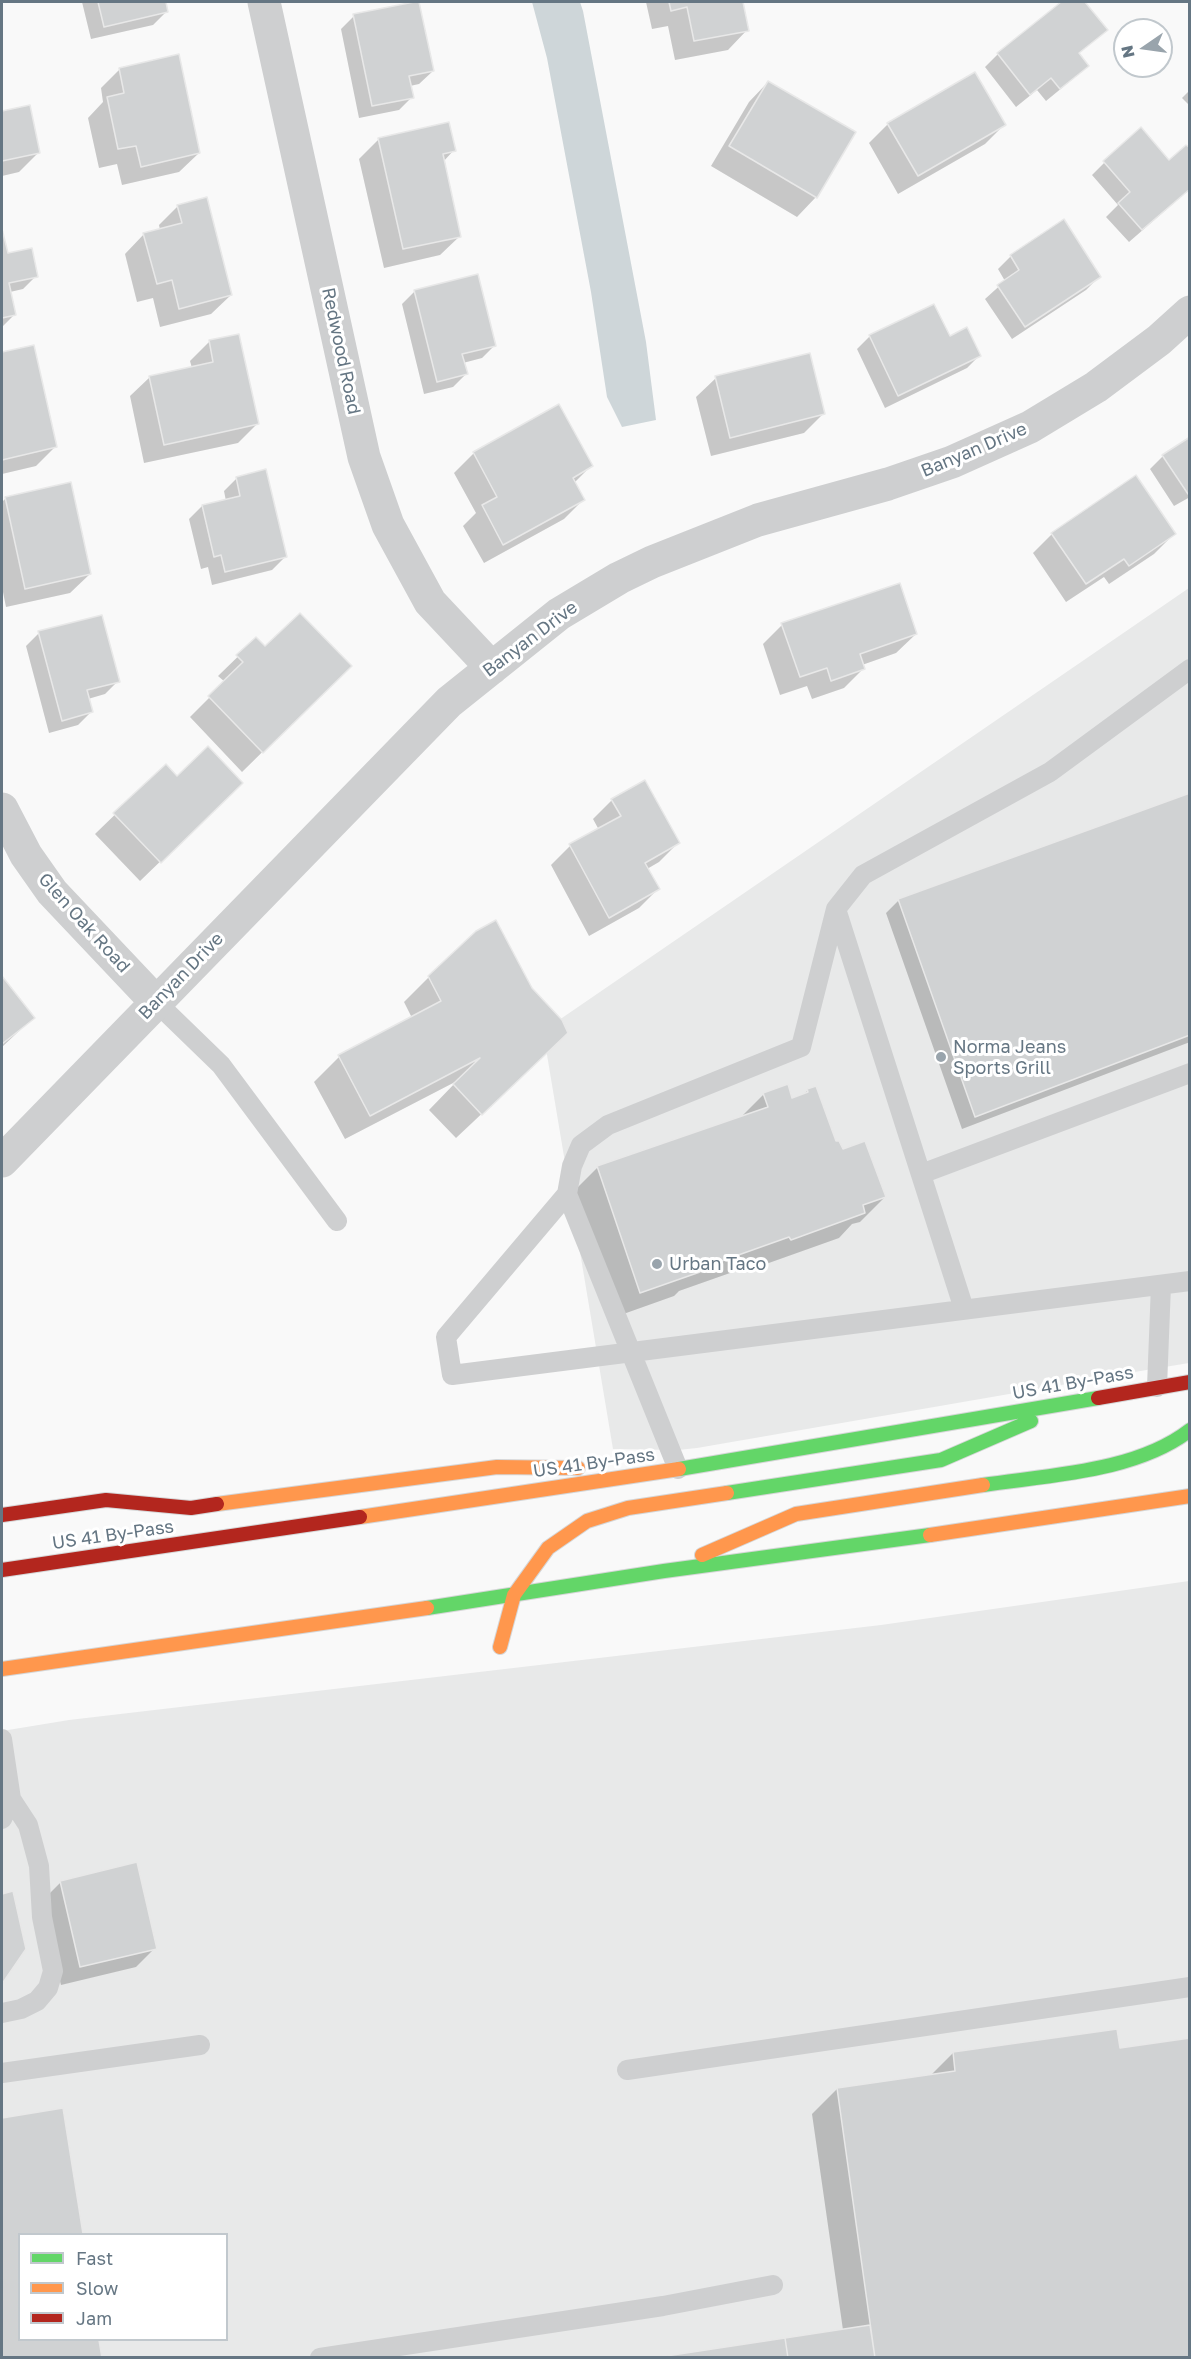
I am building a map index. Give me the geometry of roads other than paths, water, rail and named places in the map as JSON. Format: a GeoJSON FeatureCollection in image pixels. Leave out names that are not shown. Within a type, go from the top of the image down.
{"type":"FeatureCollection","features":[{"type":"Feature","properties":{"kind":"main road","name":"US 41 By-Pass"},"geometry":{"type":"LineString","coordinates":[[2,1570],[678,1469],[1190,1382]]}},
{"type":"Feature","properties":{"kind":"main road"},"geometry":{"type":"LineString","coordinates":[[500,1647],[514,1595],[548,1548],[579,1525],[628,1508],[941,1460],[1073,1402]]}},
{"type":"Feature","properties":{"kind":"main road"},"geometry":{"type":"LineString","coordinates":[[664,1571],[796,1514],[1115,1465],[1144,1457],[1180,1438],[1190,1430]]}},
{"type":"Feature","properties":{"kind":"main road"},"geometry":{"type":"LineString","coordinates":[[2,1515],[106,1500],[191,1508],[497,1467],[678,1469]]}},
{"type":"Feature","properties":{"kind":"main road"},"geometry":{"type":"LineString","coordinates":[[2,1669],[1190,1496]]}},
{"type":"Feature","properties":{"kind":"street","name":"Redwood Road"},"geometry":{"type":"LineString","coordinates":[[264,2],[364,457],[388,525],[430,602],[492,668]]}},
{"type":"Feature","properties":{"kind":"street","name":"Banyan Drive"},"geometry":{"type":"LineString","coordinates":[[2,1161],[449,702],[560,614],[619,578],[652,562],[758,520],[888,484],[952,462],[1029,427],[1096,387],[1159,340],[1190,312]]}},
{"type":"Feature","properties":{"kind":"street","name":"Glen Oak Road"},"geometry":{"type":"LineString","coordinates":[[2,809],[26,855],[52,892],[156,1002]]}},
{"type":"Feature","properties":{"kind":"lane"},"geometry":{"type":"LineString","coordinates":[[1190,669],[1050,772],[863,875],[836,909],[801,1047],[608,1125],[581,1145],[572,1166],[567,1194],[446,1337],[452,1375],[1190,1281]]}},
{"type":"Feature","properties":{"kind":"lane"},"geometry":{"type":"LineString","coordinates":[[836,909],[964,1309]]}},
{"type":"Feature","properties":{"kind":"lane"},"geometry":{"type":"LineString","coordinates":[[156,1002],[222,1065],[337,1221]]}},
{"type":"Feature","properties":{"kind":"lane"},"geometry":{"type":"LineString","coordinates":[[921,1174],[1190,1073]]}},
{"type":"Feature","properties":{"kind":"lane"},"geometry":{"type":"LineString","coordinates":[[567,1194],[678,1469]]}},
{"type":"Feature","properties":{"kind":"lane"},"geometry":{"type":"LineString","coordinates":[[1157,1387],[1161,1285]]}},
{"type":"Feature","properties":{"kind":"lane"},"geometry":{"type":"LineString","coordinates":[[2,1739],[10,1799],[28,1826],[39,1866],[42,1917],[53,1971],[48,1988],[37,2001],[21,2009],[2,2013]]}},
{"type":"Feature","properties":{"kind":"lane"},"geometry":{"type":"LineString","coordinates":[[2,1819],[10,1799]]}},
{"type":"Feature","properties":{"kind":"lane"},"geometry":{"type":"LineString","coordinates":[[627,2070],[1190,1987]]}},
{"type":"Feature","properties":{"kind":"lane"},"geometry":{"type":"LineString","coordinates":[[2,2073],[200,2045]]}},
{"type":"Feature","properties":{"kind":"lane"},"geometry":{"type":"LineString","coordinates":[[320,2358],[663,2306],[773,2285]]}},
{"type":"Feature","properties":{"kind":"place","name":"Norma Jeans Sports Grill"},"geometry":{"type":"Point","coordinates":[941,1057]}},
{"type":"Feature","properties":{"kind":"place","name":"Urban Taco"},"geometry":{"type":"Point","coordinates":[657,1264]}}]}
